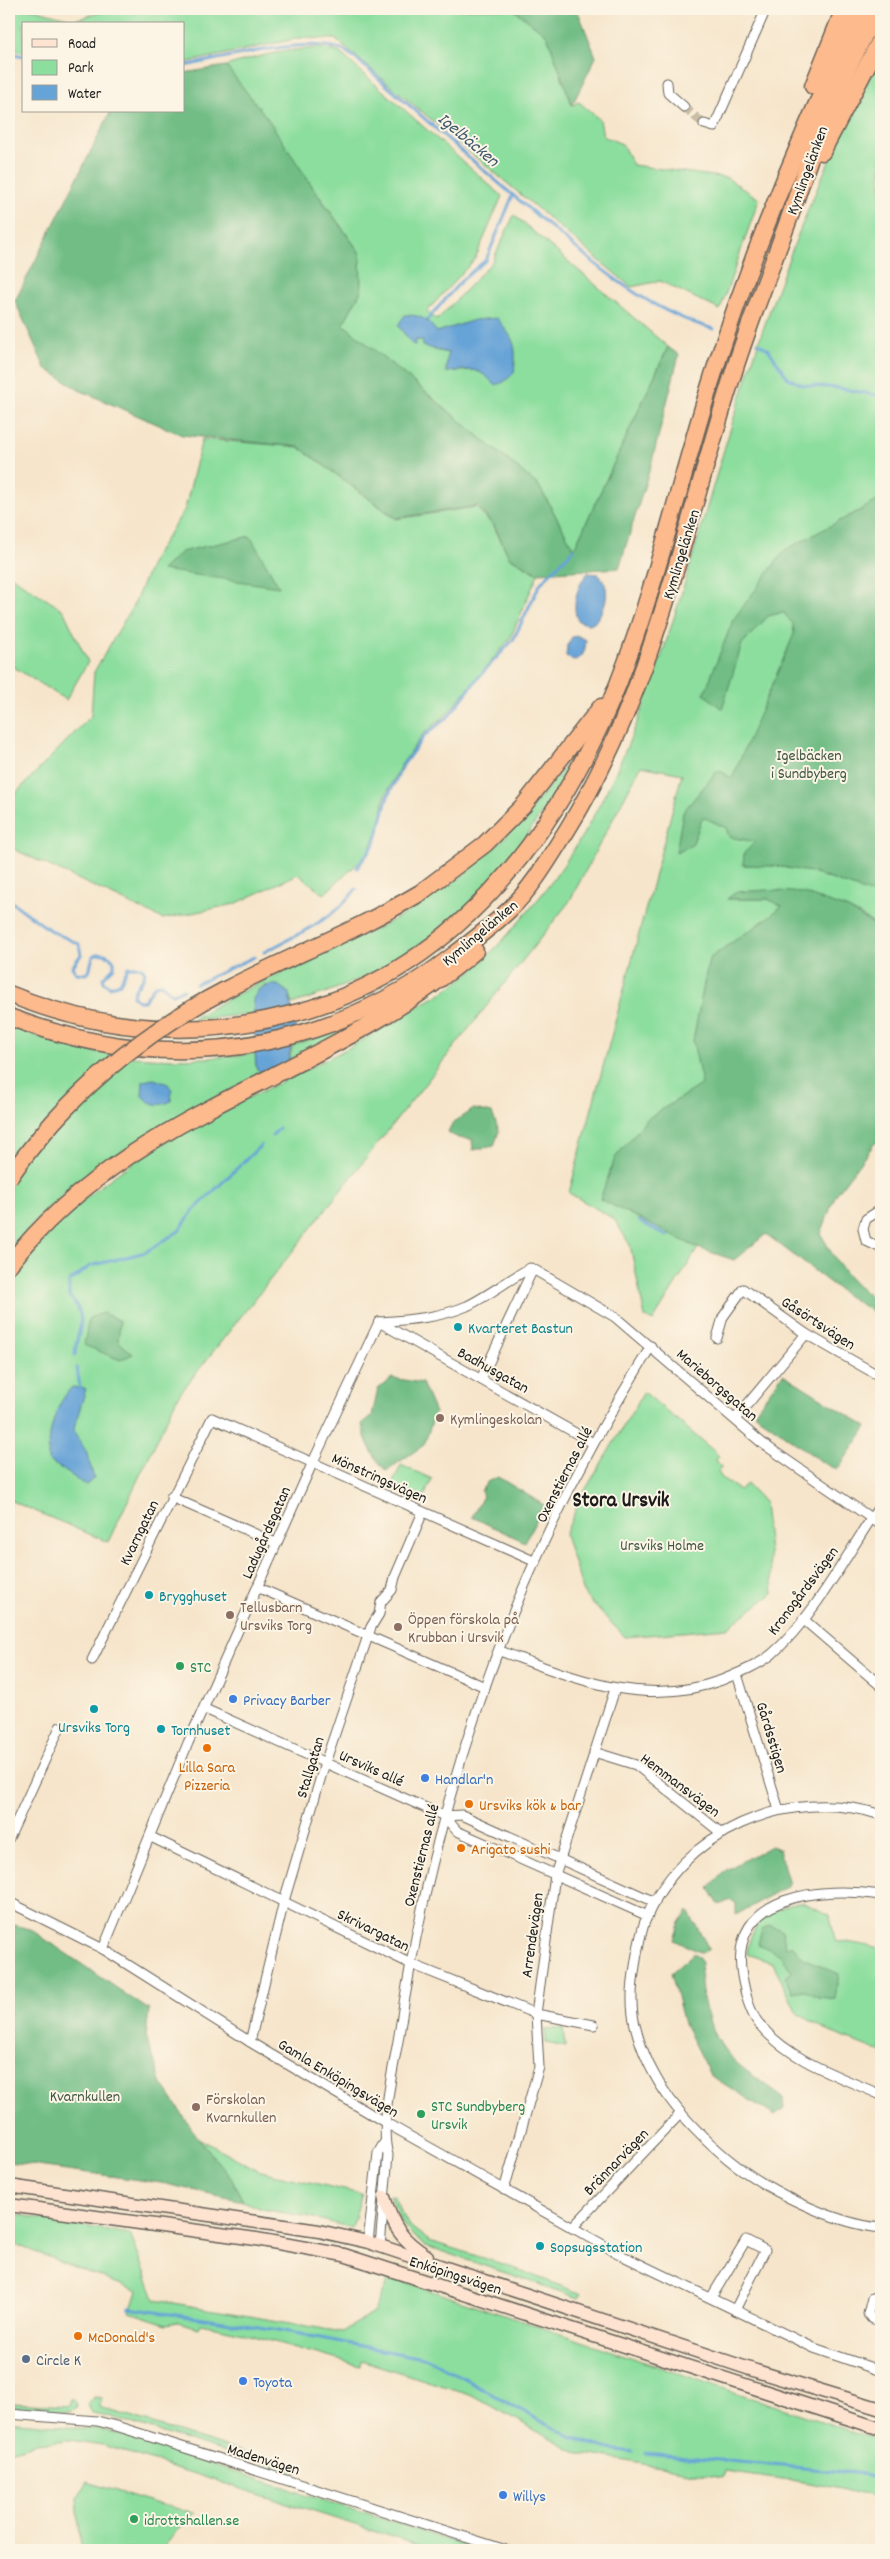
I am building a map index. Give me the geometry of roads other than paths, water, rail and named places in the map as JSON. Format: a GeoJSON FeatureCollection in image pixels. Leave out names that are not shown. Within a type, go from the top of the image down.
{"type":"FeatureCollection","features":[{"type":"Feature","properties":{"kind":"highway"},"geometry":{"type":"LineString","coordinates":[[776,197],[813,87],[844,9]]}},
{"type":"Feature","properties":{"kind":"highway","name":"Kymlingelänken"},"geometry":{"type":"LineString","coordinates":[[9,994],[38,1006],[95,1022],[123,1027],[218,1028],[299,1013],[350,994],[405,965],[435,945],[469,916],[503,880],[525,852],[554,809],[579,766],[617,686],[658,565],[696,431],[733,315],[776,197],[861,9]]}},
{"type":"Feature","properties":{"kind":"highway","name":"Kymlingelänken"},"geometry":{"type":"LineString","coordinates":[[362,1020],[429,974],[510,909],[547,861],[574,818],[617,736],[654,640],[748,330],[822,125],[877,9]]}},
{"type":"Feature","properties":{"kind":"highway"},"geometry":{"type":"LineString","coordinates":[[792,209],[881,39]]}},
{"type":"Feature","properties":{"kind":"highway"},"geometry":{"type":"LineString","coordinates":[[9,1178],[30,1149],[66,1108],[107,1069],[153,1033],[226,989],[352,931],[420,893],[485,844],[524,806],[617,686]]}},
{"type":"Feature","properties":{"kind":"highway"},"geometry":{"type":"LineString","coordinates":[[9,1017],[61,1035],[90,1042],[146,1050],[177,1052],[212,1051],[276,1040],[331,1024],[362,1020]]}},
{"type":"Feature","properties":{"kind":"highway"},"geometry":{"type":"LineString","coordinates":[[9,1265],[38,1229],[62,1206],[109,1167],[190,1117],[362,1020]]}},
{"type":"Feature","properties":{"kind":"main road","name":"Enköpingsvägen"},"geometry":{"type":"LineString","coordinates":[[9,2186],[310,2229],[374,2244],[756,2371],[881,2409]]}},
{"type":"Feature","properties":{"kind":"main road"},"geometry":{"type":"LineString","coordinates":[[384,2197],[392,2222],[400,2235],[414,2248],[441,2265]]}},
{"type":"Feature","properties":{"kind":"main road","name":"Enköpingsvägen"},"geometry":{"type":"LineString","coordinates":[[9,2205],[256,2239],[344,2255],[881,2429]]}},
{"type":"Feature","properties":{"kind":"main road"},"geometry":{"type":"LineString","coordinates":[[371,2264],[374,2244]]}},
{"type":"Feature","properties":{"kind":"street"},"geometry":{"type":"LineString","coordinates":[[704,124],[714,127],[766,9]]}},
{"type":"Feature","properties":{"kind":"street"},"geometry":{"type":"LineString","coordinates":[[667,83],[668,93],[684,107]]}},
{"type":"Feature","properties":{"kind":"street"},"geometry":{"type":"LineString","coordinates":[[881,1213],[877,1212],[866,1219],[863,1230],[866,1241],[881,1248]]}},
{"type":"Feature","properties":{"kind":"street"},"geometry":{"type":"LineString","coordinates":[[379,1322],[429,1318],[467,1306],[509,1279],[530,1268],[533,1269],[481,1379]]}},
{"type":"Feature","properties":{"kind":"street","name":"Marieborgsgatan"},"geometry":{"type":"LineString","coordinates":[[533,1269],[615,1317],[736,1418],[762,1443],[881,1525]]}},
{"type":"Feature","properties":{"kind":"street","name":"Gåsörtsvägen"},"geometry":{"type":"LineString","coordinates":[[717,1338],[723,1317],[743,1289],[806,1334],[881,1377]]}},
{"type":"Feature","properties":{"kind":"street","name":"Badhusgatan"},"geometry":{"type":"LineString","coordinates":[[379,1322],[593,1443]]}},
{"type":"Feature","properties":{"kind":"street","name":"Ladugårdsgatan"},"geometry":{"type":"LineString","coordinates":[[103,1949],[151,1837],[188,1743],[205,1709],[276,1543],[379,1322]]}},
{"type":"Feature","properties":{"kind":"street"},"geometry":{"type":"LineString","coordinates":[[736,1418],[806,1334]]}},
{"type":"Feature","properties":{"kind":"street","name":"Oxenstiernas allé"},"geometry":{"type":"LineString","coordinates":[[374,2244],[378,2153],[384,2143],[411,1964],[444,1816],[485,1688],[536,1562],[593,1443],[651,1346]]}},
{"type":"Feature","properties":{"kind":"street","name":"Mönstringsvägen"},"geometry":{"type":"LineString","coordinates":[[212,1418],[536,1562]]}},
{"type":"Feature","properties":{"kind":"street","name":"Kvarngatan"},"geometry":{"type":"LineString","coordinates":[[92,1660],[171,1497],[212,1418]]}},
{"type":"Feature","properties":{"kind":"street"},"geometry":{"type":"LineString","coordinates":[[171,1497],[276,1543]]}},
{"type":"Feature","properties":{"kind":"street","name":"Kronogårdsvägen"},"geometry":{"type":"LineString","coordinates":[[500,1652],[582,1681],[615,1689],[656,1693],[702,1687],[737,1674],[772,1654],[803,1619],[881,1504]]}},
{"type":"Feature","properties":{"kind":"street","name":"Stallgatan"},"geometry":{"type":"LineString","coordinates":[[250,2042],[284,1901],[325,1763],[370,1627],[379,1614],[381,1602],[392,1590],[394,1576],[423,1512]]}},
{"type":"Feature","properties":{"kind":"street"},"geometry":{"type":"LineString","coordinates":[[257,1587],[485,1688]]}},
{"type":"Feature","properties":{"kind":"street"},"geometry":{"type":"LineString","coordinates":[[803,1619],[881,1686]]}},
{"type":"Feature","properties":{"kind":"street","name":"Gårdsstigen"},"geometry":{"type":"LineString","coordinates":[[737,1674],[780,1810]]}},
{"type":"Feature","properties":{"kind":"street","name":"Arrendevägen"},"geometry":{"type":"LineString","coordinates":[[504,2190],[539,2068],[536,2014],[555,1875],[572,1817],[615,1689]]}},
{"type":"Feature","properties":{"kind":"street","name":"Ursviks allé"},"geometry":{"type":"LineString","coordinates":[[205,1709],[444,1816],[457,1831],[648,1916]]}},
{"type":"Feature","properties":{"kind":"street"},"geometry":{"type":"LineString","coordinates":[[9,1838],[60,1727]]}},
{"type":"Feature","properties":{"kind":"street","name":"Hemmansvägen"},"geometry":{"type":"LineString","coordinates":[[594,1752],[636,1765],[720,1832]]}},
{"type":"Feature","properties":{"kind":"street"},"geometry":{"type":"LineString","coordinates":[[881,1815],[838,1805],[806,1806],[780,1810],[720,1832],[692,1856],[671,1878],[655,1902],[643,1926],[634,1972],[632,1996],[634,2023],[652,2074],[680,2114],[700,2135],[747,2174],[781,2195],[862,2226],[881,2228]]}},
{"type":"Feature","properties":{"kind":"street","name":"Ursviks allé"},"geometry":{"type":"LineString","coordinates":[[444,1816],[462,1815],[655,1902]]}},
{"type":"Feature","properties":{"kind":"street"},"geometry":{"type":"LineString","coordinates":[[479,1840],[485,1826]]}},
{"type":"Feature","properties":{"kind":"street","name":"Skrivargatan"},"geometry":{"type":"LineString","coordinates":[[151,1837],[411,1964],[536,2014],[594,2025]]}},
{"type":"Feature","properties":{"kind":"street"},"geometry":{"type":"LineString","coordinates":[[881,1895],[831,1892],[799,1896],[770,1906],[750,1923],[739,1952],[745,1996],[759,2024],[780,2044],[813,2064],[881,2095]]}},
{"type":"Feature","properties":{"kind":"street","name":"Gamla Enköpingsvägen"},"geometry":{"type":"LineString","coordinates":[[9,1902],[103,1949],[250,2042],[386,2123],[572,2228],[814,2348],[881,2370]]}},
{"type":"Feature","properties":{"kind":"street","name":"Brännarvägen"},"geometry":{"type":"LineString","coordinates":[[572,2228],[680,2114]]}},
{"type":"Feature","properties":{"kind":"street","name":"Oxenstiernas allé"},"geometry":{"type":"LineString","coordinates":[[374,2244],[384,2197],[388,2154],[384,2143]]}},
{"type":"Feature","properties":{"kind":"street"},"geometry":{"type":"LineString","coordinates":[[711,2298],[746,2240],[765,2250],[735,2310]]}},
{"type":"Feature","properties":{"kind":"street"},"geometry":{"type":"LineString","coordinates":[[881,2295],[872,2298],[868,2314],[872,2319],[881,2321]]}},
{"type":"Feature","properties":{"kind":"street","name":"Madenvägen"},"geometry":{"type":"LineString","coordinates":[[9,2414],[97,2421],[113,2425],[506,2550]]}},
{"type":"Feature","properties":{"kind":"water"},"geometry":{"type":"Polygon","coordinates":[[[405,315],[424,319],[437,332],[475,320],[497,318],[508,332],[515,349],[514,373],[504,382],[495,385],[483,374],[473,370],[446,372],[448,353],[423,346],[422,340],[416,340],[415,345],[412,344],[398,325],[405,315]]]}},
{"type":"Feature","properties":{"kind":"water"},"geometry":{"type":"Polygon","coordinates":[[[588,573],[598,574],[603,580],[606,598],[602,611],[594,623],[587,624],[578,621],[575,603],[578,589],[588,573]]]}},
{"type":"Feature","properties":{"kind":"water"},"geometry":{"type":"Polygon","coordinates":[[[578,636],[586,640],[585,648],[582,656],[573,661],[566,656],[567,646],[572,637],[578,636]]]}},
{"type":"Feature","properties":{"kind":"water"},"geometry":{"type":"Polygon","coordinates":[[[270,985],[278,985],[289,993],[295,1026],[287,1066],[262,1074],[256,1068],[253,999],[258,990],[270,985]]]}},
{"type":"Feature","properties":{"kind":"water"},"geometry":{"type":"Polygon","coordinates":[[[154,1079],[168,1084],[172,1090],[171,1101],[155,1104],[142,1096],[143,1081],[154,1079]]]}},
{"type":"Feature","properties":{"kind":"water"},"geometry":{"type":"Polygon","coordinates":[[[72,1387],[86,1389],[73,1431],[86,1451],[94,1478],[86,1485],[48,1460],[53,1421],[61,1403],[72,1387]]]}},
{"type":"Feature","properties":{"kind":"waterway","name":"Igelbäcken"},"geometry":{"type":"LineString","coordinates":[[185,66],[287,47],[328,46],[343,50],[361,63],[495,180],[600,268],[642,297],[665,310],[689,321],[714,329]]}},
{"type":"Feature","properties":{"kind":"waterway","name":"Igelbäcken"},"geometry":{"type":"LineString","coordinates":[[9,53],[22,56]]}},
{"type":"Feature","properties":{"kind":"waterway"},"geometry":{"type":"LineString","coordinates":[[428,319],[462,280],[486,260],[513,195]]}},
{"type":"Feature","properties":{"kind":"waterway","name":"Igelbäcken"},"geometry":{"type":"LineString","coordinates":[[758,343],[768,349],[788,378],[803,385],[838,388],[881,396]]}},
{"type":"Feature","properties":{"kind":"waterway"},"geometry":{"type":"LineString","coordinates":[[357,868],[375,843],[388,796],[403,765],[424,736],[448,717],[478,678],[513,640],[540,584],[574,549]]}},
{"type":"Feature","properties":{"kind":"waterway"},"geometry":{"type":"LineString","coordinates":[[264,952],[301,933],[338,909],[356,889]]}},
{"type":"Feature","properties":{"kind":"waterway"},"geometry":{"type":"LineString","coordinates":[[9,900],[51,931],[79,944],[81,955],[72,967],[76,973],[86,974],[89,972],[93,956],[101,954],[107,955],[114,961],[114,967],[103,978],[104,982],[110,987],[120,983],[128,967],[141,967],[145,972],[143,979],[133,993],[133,996],[138,1001],[144,1001],[155,985],[161,984],[172,994],[184,989]]}},
{"type":"Feature","properties":{"kind":"waterway"},"geometry":{"type":"LineString","coordinates":[[196,984],[254,957]]}},
{"type":"Feature","properties":{"kind":"waterway"},"geometry":{"type":"LineString","coordinates":[[272,1136],[279,1128]]}},
{"type":"Feature","properties":{"kind":"waterway"},"geometry":{"type":"LineString","coordinates":[[75,1355],[81,1318],[76,1304],[69,1296],[69,1282],[90,1266],[146,1252],[179,1231],[193,1211],[261,1145]]}},
{"type":"Feature","properties":{"kind":"waterway"},"geometry":{"type":"LineString","coordinates":[[639,1221],[667,1236]]}},
{"type":"Feature","properties":{"kind":"waterway"},"geometry":{"type":"LineString","coordinates":[[77,1368],[80,1388]]}},
{"type":"Feature","properties":{"kind":"waterway"},"geometry":{"type":"LineString","coordinates":[[129,2308],[279,2330],[428,2359],[570,2437],[609,2449],[633,2452]]}},
{"type":"Feature","properties":{"kind":"waterway"},"geometry":{"type":"LineString","coordinates":[[646,2453],[865,2474],[881,2479]]}},
{"type":"Feature","properties":{"kind":"tunnel"},"geometry":{"type":"LineString","coordinates":[[684,107],[704,124]]}},
{"type":"Feature","properties":{"kind":"place","name":"Kvarteret Bastun"},"geometry":{"type":"Point","coordinates":[458,1327]}},
{"type":"Feature","properties":{"kind":"place","name":"Kymlingeskolan"},"geometry":{"type":"Point","coordinates":[440,1418]}},
{"type":"Feature","properties":{"kind":"place","name":"Brygghuset"},"geometry":{"type":"Point","coordinates":[149,1595]}},
{"type":"Feature","properties":{"kind":"place","name":"Tellusbarn Ursviks Torg"},"geometry":{"type":"Point","coordinates":[230,1615]}},
{"type":"Feature","properties":{"kind":"place","name":"Öppen förskola på Krubban i Ursvik"},"geometry":{"type":"Point","coordinates":[398,1627]}},
{"type":"Feature","properties":{"kind":"place","name":"STC"},"geometry":{"type":"Point","coordinates":[180,1666]}},
{"type":"Feature","properties":{"kind":"place","name":"Privacy Barber"},"geometry":{"type":"Point","coordinates":[233,1699]}},
{"type":"Feature","properties":{"kind":"place","name":"Ursviks Torg"},"geometry":{"type":"Point","coordinates":[94,1709]}},
{"type":"Feature","properties":{"kind":"place","name":"Tornhuset"},"geometry":{"type":"Point","coordinates":[161,1729]}},
{"type":"Feature","properties":{"kind":"place","name":"Lilla Sara Pizzeria"},"geometry":{"type":"Point","coordinates":[207,1748]}},
{"type":"Feature","properties":{"kind":"place","name":"Handlar'n"},"geometry":{"type":"Point","coordinates":[425,1778]}},
{"type":"Feature","properties":{"kind":"place","name":"Ursviks kök & bar"},"geometry":{"type":"Point","coordinates":[469,1804]}},
{"type":"Feature","properties":{"kind":"place","name":"Arigato sushi"},"geometry":{"type":"Point","coordinates":[461,1848]}},
{"type":"Feature","properties":{"kind":"place","name":"Förskolan Kvarnkullen"},"geometry":{"type":"Point","coordinates":[196,2107]}},
{"type":"Feature","properties":{"kind":"place","name":"STC Sundbyberg Ursvik"},"geometry":{"type":"Point","coordinates":[421,2114]}},
{"type":"Feature","properties":{"kind":"place","name":"Sopsugsstation"},"geometry":{"type":"Point","coordinates":[540,2246]}},
{"type":"Feature","properties":{"kind":"place","name":"McDonald's"},"geometry":{"type":"Point","coordinates":[78,2336]}},
{"type":"Feature","properties":{"kind":"place","name":"Circle K"},"geometry":{"type":"Point","coordinates":[26,2359]}},
{"type":"Feature","properties":{"kind":"place","name":"Toyota"},"geometry":{"type":"Point","coordinates":[243,2381]}},
{"type":"Feature","properties":{"kind":"place","name":"Willys"},"geometry":{"type":"Point","coordinates":[503,2495]}},
{"type":"Feature","properties":{"kind":"place","name":"idrottshallen.se"},"geometry":{"type":"Point","coordinates":[134,2519]}},
{"type":"Feature","properties":{"kind":"district","name":"Stora Ursvik"},"geometry":{"type":"Point","coordinates":[621,1499]}},
{"type":"Feature","properties":{"kind":"park label","name":"Igelbäcken i Sundbyberg"},"geometry":{"type":"Point","coordinates":[809,763]}},
{"type":"Feature","properties":{"kind":"park label","name":"Ursviks Holme"},"geometry":{"type":"Point","coordinates":[662,1544]}},
{"type":"Feature","properties":{"kind":"park label","name":"Kvarnkullen"},"geometry":{"type":"Point","coordinates":[85,2095]}}]}
